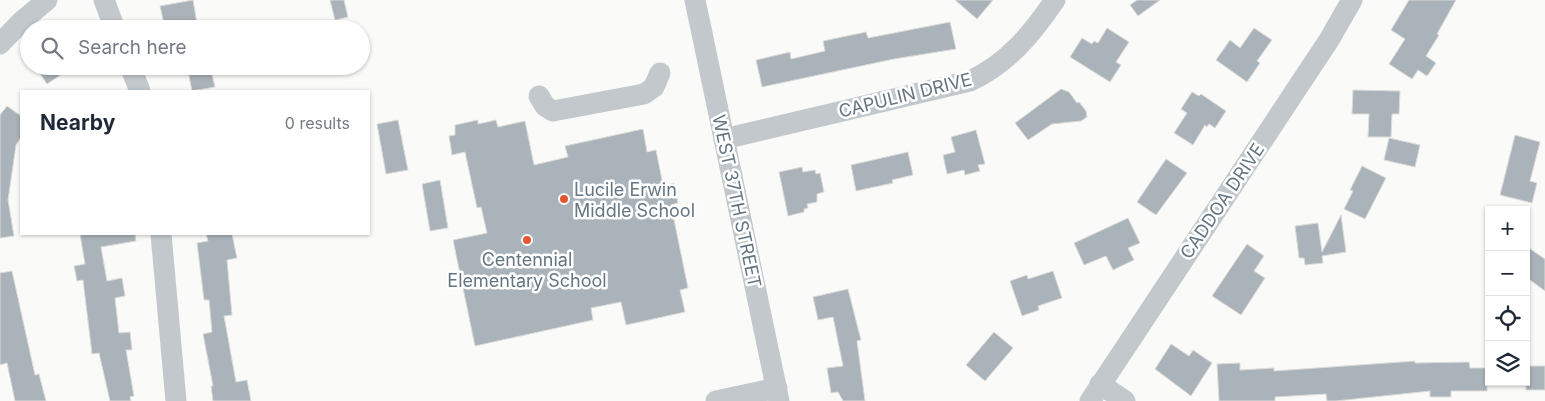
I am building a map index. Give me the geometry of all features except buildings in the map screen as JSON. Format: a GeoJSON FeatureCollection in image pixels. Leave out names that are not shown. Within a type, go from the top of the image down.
{"type":"FeatureCollection","features":[{"type":"Feature","properties":{"kind":"street"},"geometry":{"type":"LineString","coordinates":[[23,20],[47,0]]}},
{"type":"Feature","properties":{"kind":"street"},"geometry":{"type":"LineString","coordinates":[[104,0],[112,20]]}},
{"type":"Feature","properties":{"kind":"street","name":"WEST 37TH STREET"},"geometry":{"type":"LineString","coordinates":[[695,0],[778,395]]}},
{"type":"Feature","properties":{"kind":"street","name":"CAPULIN DRIVE"},"geometry":{"type":"LineString","coordinates":[[724,139],[970,81],[1002,63],[1032,33],[1055,0]]}},
{"type":"Feature","properties":{"kind":"street","name":"CADDOA DRIVE"},"geometry":{"type":"LineString","coordinates":[[1095,393],[1329,40],[1352,0]]}},
{"type":"Feature","properties":{"kind":"street"},"geometry":{"type":"LineString","coordinates":[[0,44],[20,23]]}},
{"type":"Feature","properties":{"kind":"street"},"geometry":{"type":"LineString","coordinates":[[539,96],[545,106],[553,111],[635,96],[644,94],[654,87],[660,73]]}},
{"type":"Feature","properties":{"kind":"street"},"geometry":{"type":"LineString","coordinates":[[134,75],[140,90]]}},
{"type":"Feature","properties":{"kind":"street"},"geometry":{"type":"LineString","coordinates":[[161,235],[176,401]]}},
{"type":"Feature","properties":{"kind":"street"},"geometry":{"type":"LineString","coordinates":[[1095,393],[1125,401]]}},
{"type":"Feature","properties":{"kind":"street"},"geometry":{"type":"LineString","coordinates":[[716,401],[778,395]]}},
{"type":"Feature","properties":{"kind":"place","name":"Lucile Erwin Middle School"},"geometry":{"type":"Point","coordinates":[564,199]}},
{"type":"Feature","properties":{"kind":"place","name":"Centennial Elementary School"},"geometry":{"type":"Point","coordinates":[527,240]}}]}
